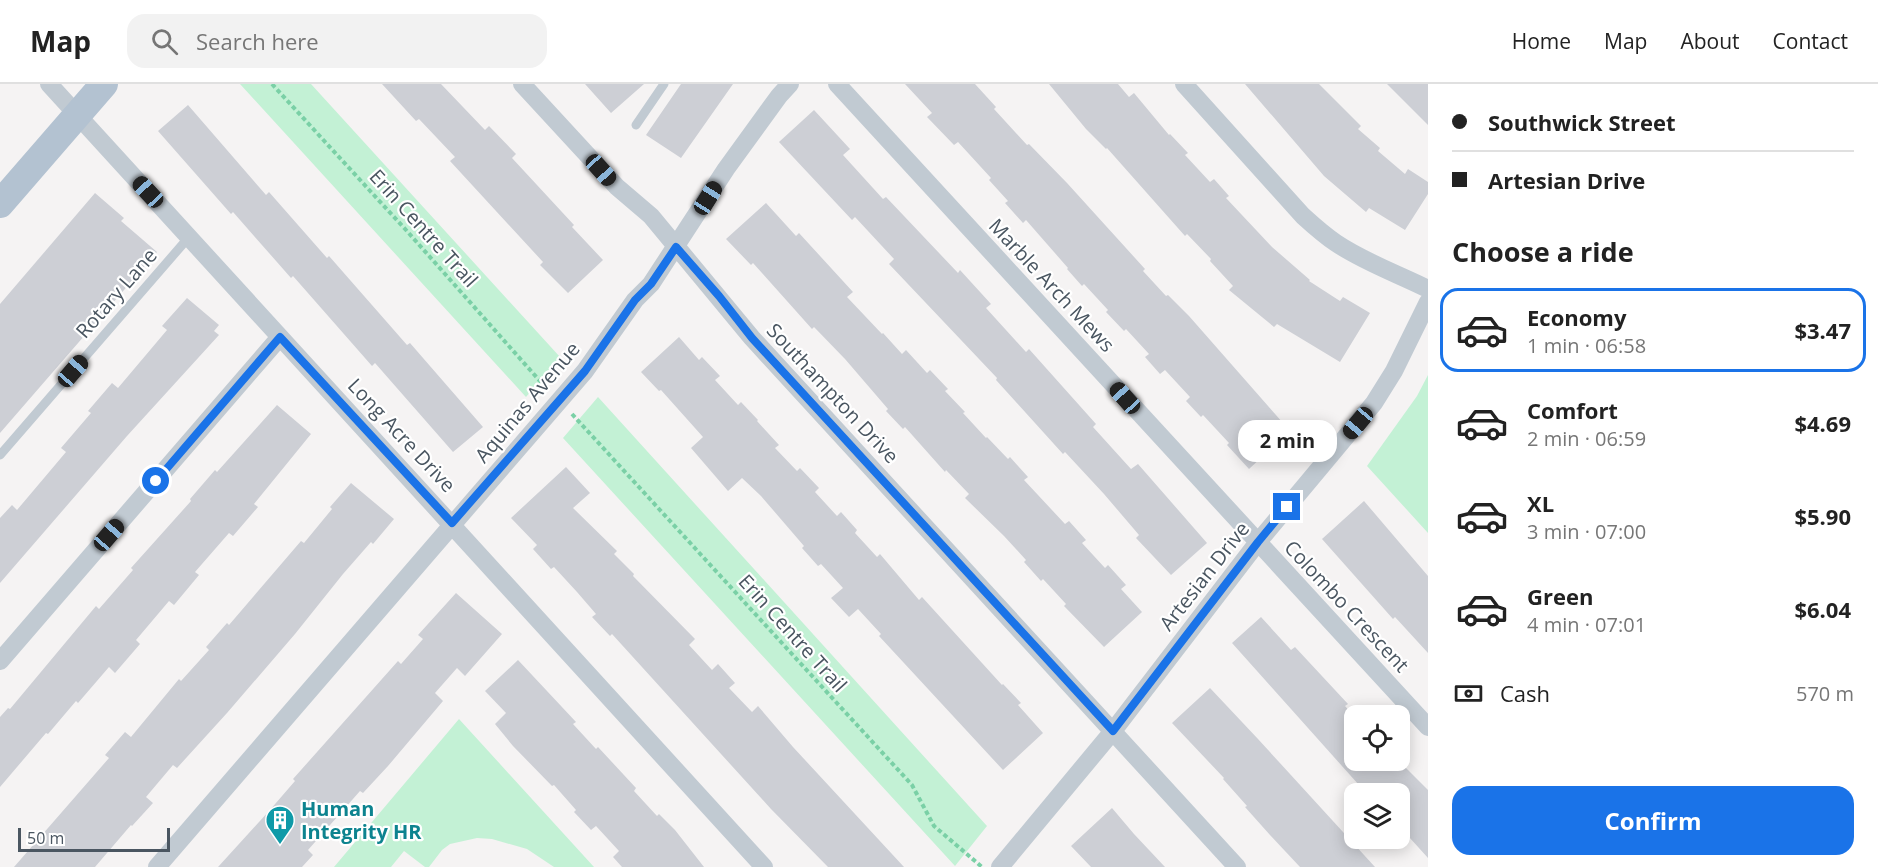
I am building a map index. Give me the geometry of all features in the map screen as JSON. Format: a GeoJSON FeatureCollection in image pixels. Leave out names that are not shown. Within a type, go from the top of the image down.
{"type":"FeatureCollection","features":[{"type":"Feature","properties":{"kind":"main road"},"geometry":{"type":"LineString","coordinates":[[0,204],[104,84]]}},
{"type":"Feature","properties":{"kind":"street","name":"Long Acre Drive"},"geometry":{"type":"LineString","coordinates":[[49,84],[764,867]]}},
{"type":"Feature","properties":{"kind":"street","name":"Southampton Drive"},"geometry":{"type":"LineString","coordinates":[[522,84],[616,188],[651,216],[752,338],[1113,731]]}},
{"type":"Feature","properties":{"kind":"street","name":"Aquinas Avenue"},"geometry":{"type":"LineString","coordinates":[[157,867],[585,371],[635,300],[651,284],[726,169],[790,84]]}},
{"type":"Feature","properties":{"kind":"street","name":"Marble Arch Mews"},"geometry":{"type":"LineString","coordinates":[[837,84],[1258,542]]}},
{"type":"Feature","properties":{"kind":"street"},"geometry":{"type":"LineString","coordinates":[[1184,84],[1303,216],[1320,231],[1336,244],[1428,289]]}},
{"type":"Feature","properties":{"kind":"street","name":"Artesian Drive"},"geometry":{"type":"LineString","coordinates":[[1000,867],[1113,731],[1258,542],[1374,403],[1408,344],[1428,302]]}},
{"type":"Feature","properties":{"kind":"street"},"geometry":{"type":"LineString","coordinates":[[0,661],[280,337]]}},
{"type":"Feature","properties":{"kind":"street","name":"Colombo Crescent"},"geometry":{"type":"LineString","coordinates":[[1258,542],[1428,727]]}},
{"type":"Feature","properties":{"kind":"street"},"geometry":{"type":"LineString","coordinates":[[1113,731],[1237,867]]}},
{"type":"Feature","properties":{"kind":"lane"},"geometry":{"type":"LineString","coordinates":[[636,125],[664,84]]}},
{"type":"Feature","properties":{"kind":"lane","name":"Rotary Lane"},"geometry":{"type":"LineString","coordinates":[[0,455],[189,237]]}},
{"type":"Feature","properties":{"kind":"path","name":"Erin Centre Trail"},"geometry":{"type":"LineString","coordinates":[[272,84],[551,393]]}},
{"type":"Feature","properties":{"kind":"path","name":"Erin Centre Trail"},"geometry":{"type":"LineString","coordinates":[[578,420],[912,785],[933,826],[982,867]]}},
{"type":"Feature","properties":{"kind":"green space"},"geometry":{"type":"Polygon","coordinates":[[[240,84],[311,84],[560,357],[526,397],[240,84]]]}},
{"type":"Feature","properties":{"kind":"green space"},"geometry":{"type":"Polygon","coordinates":[[[1428,375],[1428,533],[1367,466],[1417,396],[1428,375]]]}},
{"type":"Feature","properties":{"kind":"green space"},"geometry":{"type":"Polygon","coordinates":[[[598,397],[987,826],[955,866],[563,438],[598,397]]]}},
{"type":"Feature","properties":{"kind":"green space"},"geometry":{"type":"Polygon","coordinates":[[[459,719],[594,867],[554,867],[527,849],[492,839],[477,838],[450,844],[442,850],[429,867],[425,867],[404,851],[391,867],[334,867],[459,719]]]}},
{"type":"Feature","properties":{"kind":"building"},"geometry":{"type":"Polygon","coordinates":[[[382,84],[441,84],[485,130],[489,126],[516,154],[512,158],[603,260],[568,293],[540,265],[543,262],[450,161],[455,157],[419,119],[416,121],[382,84]]]}},
{"type":"Feature","properties":{"kind":"building"},"geometry":{"type":"Polygon","coordinates":[[[585,84],[644,84],[611,113],[585,84]]]}},
{"type":"Feature","properties":{"kind":"building"},"geometry":{"type":"Polygon","coordinates":[[[681,84],[733,84],[681,158],[646,135],[681,84]]]}},
{"type":"Feature","properties":{"kind":"building"},"geometry":{"type":"Polygon","coordinates":[[[905,84],[975,84],[996,107],[994,109],[1067,183],[1145,269],[1143,271],[1189,316],[1290,431],[1249,469],[1227,445],[1229,443],[1203,415],[1201,417],[1186,401],[1190,397],[1165,370],[1160,374],[1145,357],[1149,354],[1126,329],[1124,331],[1106,312],[1108,310],[1084,284],[1082,286],[1026,220],[1023,223],[1005,203],[1008,201],[989,180],[991,178],[958,142],[954,145],[927,117],[932,113],[905,84]]]}},
{"type":"Feature","properties":{"kind":"building"},"geometry":{"type":"Polygon","coordinates":[[[1049,84],[1118,84],[1129,97],[1134,93],[1169,135],[1188,153],[1185,155],[1210,182],[1214,179],[1229,196],[1226,198],[1272,247],[1309,281],[1340,301],[1343,297],[1370,313],[1340,362],[1277,324],[1274,327],[1229,290],[1233,286],[1210,261],[1211,259],[1187,234],[1185,236],[1107,148],[1086,129],[1049,84]]]}},
{"type":"Feature","properties":{"kind":"building"},"geometry":{"type":"Polygon","coordinates":[[[1245,84],[1319,84],[1361,126],[1358,129],[1380,148],[1378,151],[1405,174],[1408,169],[1428,182],[1428,194],[1405,230],[1369,208],[1366,212],[1324,176],[1245,84]]]}},
{"type":"Feature","properties":{"kind":"building"},"geometry":{"type":"Polygon","coordinates":[[[1387,84],[1428,84],[1428,125],[1387,84]]]}},
{"type":"Feature","properties":{"kind":"building"},"geometry":{"type":"Polygon","coordinates":[[[188,105],[266,195],[269,192],[327,258],[329,256],[407,345],[410,343],[483,427],[453,452],[375,363],[372,366],[293,276],[291,278],[233,212],[231,214],[158,131],[188,105]]]}},
{"type":"Feature","properties":{"kind":"building"},"geometry":{"type":"Polygon","coordinates":[[[814,110],[850,149],[843,155],[883,199],[886,197],[958,273],[960,270],[991,304],[986,308],[1026,352],[1029,349],[1096,424],[1093,427],[1131,469],[1138,464],[1207,543],[1171,575],[1136,538],[1139,535],[1104,494],[1065,452],[1063,454],[996,380],[997,378],[889,264],[894,259],[855,217],[852,220],[779,142],[814,110]]]}},
{"type":"Feature","properties":{"kind":"building"},"geometry":{"type":"Polygon","coordinates":[[[95,193],[124,218],[121,221],[157,252],[0,433],[0,304],[95,193]]]}},
{"type":"Feature","properties":{"kind":"building"},"geometry":{"type":"Polygon","coordinates":[[[766,203],[796,236],[799,233],[853,292],[847,297],[902,354],[906,350],[927,373],[930,370],[948,389],[945,391],[965,412],[963,413],[1028,477],[1024,480],[1065,524],[1069,521],[1086,540],[1082,543],[1105,568],[1108,565],[1126,585],[1121,589],[1142,612],[1104,647],[1064,606],[1066,604],[1043,579],[1041,581],[1004,536],[965,498],[969,494],[946,470],[945,472],[905,427],[903,429],[886,411],[888,409],[845,359],[814,327],[812,329],[753,263],[751,265],[726,239],[766,203]]]}},
{"type":"Feature","properties":{"kind":"building"},"geometry":{"type":"Polygon","coordinates":[[[187,298],[219,325],[214,331],[219,335],[127,436],[0,583],[0,518],[12,505],[17,510],[66,452],[61,448],[91,413],[88,411],[112,383],[118,388],[167,330],[162,326],[187,298]]]}},
{"type":"Feature","properties":{"kind":"building"},"geometry":{"type":"Polygon","coordinates":[[[679,337],[699,360],[702,357],[720,376],[715,380],[738,405],[741,402],[758,420],[779,445],[775,448],[797,471],[800,468],[819,488],[815,492],[837,516],[841,512],[857,530],[855,533],[877,557],[880,554],[919,600],[922,597],[1021,703],[1018,705],[1043,733],[1003,770],[879,636],[881,634],[858,609],[849,617],[831,598],[843,588],[821,564],[818,566],[761,496],[742,478],[728,491],[691,448],[703,437],[661,390],[659,391],[641,372],[679,337]]]}},
{"type":"Feature","properties":{"kind":"building"},"geometry":{"type":"Polygon","coordinates":[[[277,405],[311,434],[254,504],[258,507],[233,536],[229,533],[195,572],[199,575],[174,605],[169,601],[136,640],[140,644],[115,673],[109,667],[78,703],[76,701],[48,734],[46,733],[0,787],[0,717],[8,708],[10,709],[96,606],[99,609],[133,570],[131,568],[191,501],[190,499],[215,470],[217,472],[277,405]]]}},
{"type":"Feature","properties":{"kind":"building"},"geometry":{"type":"Polygon","coordinates":[[[566,467],[590,493],[573,508],[617,551],[614,554],[634,574],[633,576],[695,639],[689,645],[712,670],[718,664],[735,683],[729,688],[752,712],[758,706],[904,867],[828,867],[771,809],[612,634],[610,636],[592,617],[596,614],[554,567],[551,569],[533,549],[537,545],[511,518],[566,467]]]}},
{"type":"Feature","properties":{"kind":"building"},"geometry":{"type":"Polygon","coordinates":[[[351,483],[394,519],[343,574],[227,713],[177,768],[173,765],[146,797],[153,803],[95,867],[14,867],[109,758],[105,755],[125,732],[131,737],[179,679],[181,681],[209,650],[206,647],[227,623],[229,625],[301,541],[304,543],[351,483]]]}},
{"type":"Feature","properties":{"kind":"building"},"geometry":{"type":"Polygon","coordinates":[[[1364,501],[1428,576],[1428,653],[1395,617],[1393,619],[1322,539],[1364,501]]]}},
{"type":"Feature","properties":{"kind":"building"},"geometry":{"type":"Polygon","coordinates":[[[456,593],[502,634],[465,676],[457,668],[435,693],[443,701],[388,766],[363,793],[360,791],[308,850],[313,855],[302,867],[218,867],[398,661],[401,664],[423,639],[418,635],[456,593]]]}},
{"type":"Feature","properties":{"kind":"building"},"geometry":{"type":"Polygon","coordinates":[[[1261,617],[1291,650],[1295,647],[1348,704],[1344,705],[1344,768],[1232,643],[1261,617]]]}},
{"type":"Feature","properties":{"kind":"building"},"geometry":{"type":"Polygon","coordinates":[[[518,660],[576,722],[573,724],[596,749],[598,747],[636,788],[634,791],[657,816],[659,814],[675,830],[704,867],[622,867],[613,857],[619,851],[596,826],[591,830],[554,785],[552,786],[513,746],[495,724],[506,713],[485,691],[518,660]]]}},
{"type":"Feature","properties":{"kind":"building"},"geometry":{"type":"Polygon","coordinates":[[[1210,688],[1344,833],[1344,849],[1359,849],[1375,867],[1300,867],[1245,807],[1247,806],[1224,778],[1172,723],[1210,688]]]}},
{"type":"Feature","properties":{"kind":"building"},"geometry":{"type":"Polygon","coordinates":[[[1346,771],[1409,771],[1428,790],[1428,858],[1410,838],[1410,783],[1357,783],[1346,771]]]}},
{"type":"Feature","properties":{"kind":"building"},"geometry":{"type":"Polygon","coordinates":[[[1112,808],[1165,867],[1091,867],[1071,846],[1112,808]]]}},
{"type":"Feature","properties":{"kind":"place","name":"Human Integrity HR"},"geometry":{"type":"Point","coordinates":[280,846]}},
{"type":"Feature","properties":{"kind":"route"},"geometry":{"type":"LineString","coordinates":[[156,481],[280,337],[452,523],[585,371],[676,247],[752,338],[1113,731],[1287,507]]}}]}
